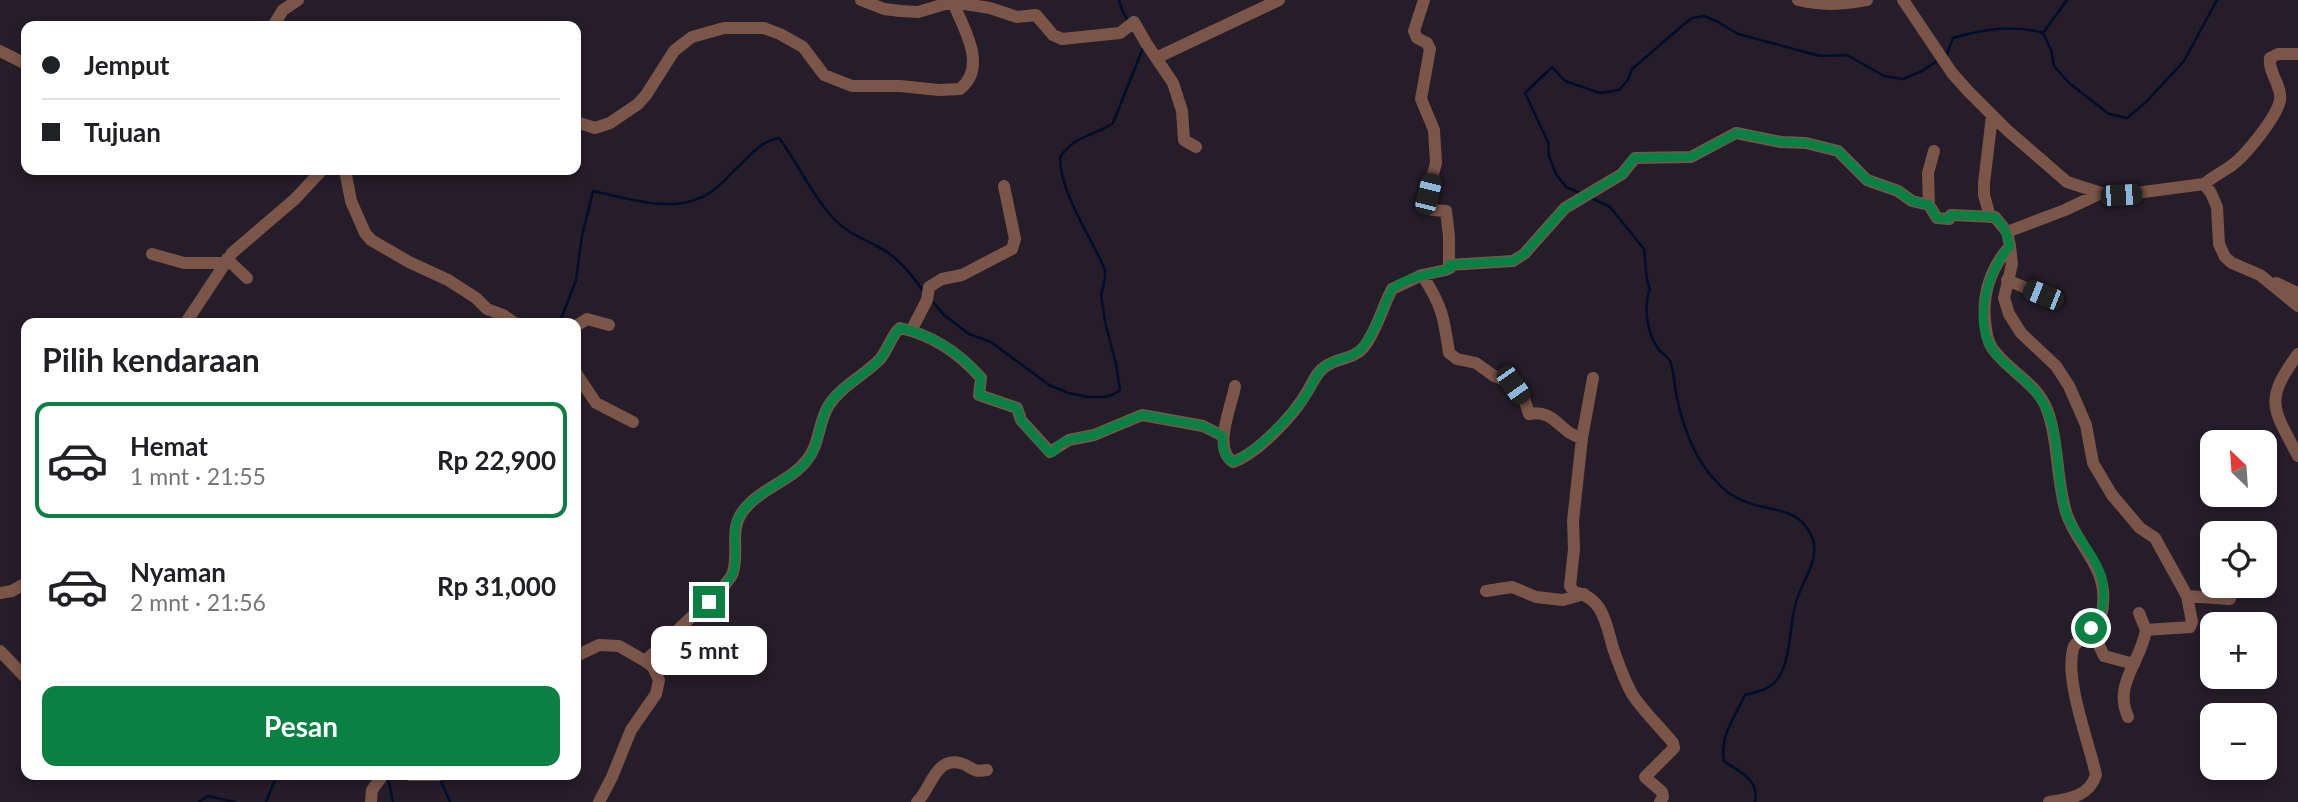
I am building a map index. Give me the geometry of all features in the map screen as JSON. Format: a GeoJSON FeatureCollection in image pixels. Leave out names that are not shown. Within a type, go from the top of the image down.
{"type":"FeatureCollection","features":[{"type":"Feature","properties":{"kind":"street"},"geometry":{"type":"LineString","coordinates":[[276,21],[283,10],[298,0]]}},
{"type":"Feature","properties":{"kind":"street"},"geometry":{"type":"LineString","coordinates":[[861,0],[884,9],[918,12],[952,1],[990,8],[1017,17],[1038,16],[1053,35],[1062,39],[1120,33],[1134,22],[1173,83],[1182,111],[1184,141],[1196,147]]}},
{"type":"Feature","properties":{"kind":"street"},"geometry":{"type":"LineString","coordinates":[[1156,58],[1279,0]]}},
{"type":"Feature","properties":{"kind":"street"},"geometry":{"type":"LineString","coordinates":[[1235,386],[1223,436],[1224,451],[1233,462],[1262,442],[1297,406],[1320,371],[1327,365],[1349,359],[1362,349],[1376,329],[1392,289],[1422,275],[1450,268],[1446,211],[1432,210],[1425,204],[1436,163],[1434,130],[1421,99],[1431,51],[1427,43],[1417,38],[1414,31],[1424,0]]}},
{"type":"Feature","properties":{"kind":"street"},"geometry":{"type":"LineString","coordinates":[[1798,0],[1842,6],[1867,0]]}},
{"type":"Feature","properties":{"kind":"street"},"geometry":{"type":"LineString","coordinates":[[581,124],[595,128],[610,123],[638,104],[646,95],[674,51],[692,37],[724,28],[764,28],[780,34],[803,47],[824,75],[852,86],[960,89],[972,76],[972,58],[964,26],[952,1]]}},
{"type":"Feature","properties":{"kind":"street"},"geometry":{"type":"LineString","coordinates":[[1907,2],[1942,59],[1992,116],[2067,182],[2101,193],[2140,194],[2204,184],[2242,156],[2274,116],[2280,100],[2269,64],[2270,58],[2278,54],[2298,54]]}},
{"type":"Feature","properties":{"kind":"street"},"geometry":{"type":"LineString","coordinates":[[0,51],[21,62]]}},
{"type":"Feature","properties":{"kind":"street"},"geometry":{"type":"LineString","coordinates":[[1990,217],[1984,183],[1992,116]]}},
{"type":"Feature","properties":{"kind":"street"},"geometry":{"type":"LineString","coordinates":[[1449,265],[1513,261],[1524,254],[1559,213],[1622,174],[1635,158],[1691,157],[1737,133],[1835,150],[1867,180],[1898,191],[1912,201],[1929,205]]}},
{"type":"Feature","properties":{"kind":"street"},"geometry":{"type":"LineString","coordinates":[[1934,151],[1928,173],[1929,205],[1937,218],[1949,219],[1951,215],[1997,218],[2008,239],[2012,264],[2004,299],[2009,314],[2021,333],[2056,366],[2069,386],[2084,418],[2089,447],[2098,472],[2112,495],[2140,528],[2155,538],[2187,596],[2192,622],[2190,627],[2146,630]]}},
{"type":"Feature","properties":{"kind":"street"},"geometry":{"type":"LineString","coordinates":[[189,318],[232,253],[295,200],[318,175]]}},
{"type":"Feature","properties":{"kind":"street"},"geometry":{"type":"LineString","coordinates":[[346,175],[351,201],[365,233],[371,240],[448,280],[476,298],[487,309],[507,318]]}},
{"type":"Feature","properties":{"kind":"street"},"geometry":{"type":"LineString","coordinates":[[2204,184],[2211,192],[2217,207],[2221,251],[2230,262],[2298,293]]}},
{"type":"Feature","properties":{"kind":"street"},"geometry":{"type":"LineString","coordinates":[[911,331],[928,300],[929,287],[942,279],[962,275],[1012,249],[1015,239],[1004,186]]}},
{"type":"Feature","properties":{"kind":"street"},"geometry":{"type":"LineString","coordinates":[[2049,802],[2071,799],[2081,794],[2091,787],[2096,775],[2081,724],[2072,659],[2074,646],[2099,620],[2103,584],[2097,566],[2072,528],[2066,511],[2048,412],[2037,391],[1995,353],[1987,337],[1983,306],[1985,293],[2008,239],[2101,193]]}},
{"type":"Feature","properties":{"kind":"street"},"geometry":{"type":"LineString","coordinates":[[152,254],[184,263],[226,261],[247,278]]}},
{"type":"Feature","properties":{"kind":"street"},"geometry":{"type":"LineString","coordinates":[[1422,275],[1437,297],[1444,316],[1449,353],[1457,359],[1476,363],[1494,376],[1511,382],[1525,401],[1529,414],[1537,412],[1551,415],[1566,430],[1583,438]]}},
{"type":"Feature","properties":{"kind":"street"},"geometry":{"type":"LineString","coordinates":[[2260,275],[2298,306]]}},
{"type":"Feature","properties":{"kind":"street"},"geometry":{"type":"LineString","coordinates":[[2007,280],[2043,295]]}},
{"type":"Feature","properties":{"kind":"street"},"geometry":{"type":"LineString","coordinates":[[581,323],[587,319],[609,325]]}},
{"type":"Feature","properties":{"kind":"street"},"geometry":{"type":"LineString","coordinates":[[645,661],[724,585],[733,572],[736,524],[740,515],[758,497],[785,481],[808,459],[829,404],[877,362],[888,349],[898,329],[939,342],[962,358],[981,378],[979,395],[1017,408],[1021,420],[1050,452],[1069,440],[1094,435],[1142,415],[1203,426],[1223,436]]}},
{"type":"Feature","properties":{"kind":"street"},"geometry":{"type":"LineString","coordinates":[[2298,354],[2280,379],[2275,405],[2278,421],[2298,456]]}},
{"type":"Feature","properties":{"kind":"street"},"geometry":{"type":"LineString","coordinates":[[1593,379],[1573,521],[1573,563],[1569,583],[1572,590],[1597,603],[1604,615],[1632,693],[1674,743],[1674,748],[1645,777],[1661,790],[1663,796],[1660,802]]}},
{"type":"Feature","properties":{"kind":"street"},"geometry":{"type":"LineString","coordinates":[[581,380],[596,403],[633,422]]}},
{"type":"Feature","properties":{"kind":"street"},"geometry":{"type":"LineString","coordinates":[[0,593],[21,586]]}},
{"type":"Feature","properties":{"kind":"street"},"geometry":{"type":"LineString","coordinates":[[1486,592],[1513,587],[1564,605],[1584,594]]}},
{"type":"Feature","properties":{"kind":"street"},"geometry":{"type":"LineString","coordinates":[[2187,596],[2230,599]]}},
{"type":"Feature","properties":{"kind":"street"},"geometry":{"type":"LineString","coordinates":[[2128,717],[2122,697],[2123,689],[2144,644],[2146,630],[2138,614]]}},
{"type":"Feature","properties":{"kind":"street"},"geometry":{"type":"LineString","coordinates":[[2091,628],[2104,656],[2134,664]]}},
{"type":"Feature","properties":{"kind":"street"},"geometry":{"type":"LineString","coordinates":[[581,654],[599,645],[609,644],[628,650],[657,673],[659,684],[658,690],[631,730],[599,802]]}},
{"type":"Feature","properties":{"kind":"street"},"geometry":{"type":"LineString","coordinates":[[0,651],[21,673]]}},
{"type":"Feature","properties":{"kind":"street"},"geometry":{"type":"LineString","coordinates":[[917,802],[944,764],[958,762],[975,772],[987,770]]}},
{"type":"Feature","properties":{"kind":"street"},"geometry":{"type":"LineString","coordinates":[[371,802],[372,790],[379,780]]}},
{"type":"Feature","properties":{"kind":"waterway"},"geometry":{"type":"LineString","coordinates":[[1119,0],[1128,21]]}},
{"type":"Feature","properties":{"kind":"waterway"},"geometry":{"type":"LineString","coordinates":[[2043,33],[2067,0]]}},
{"type":"Feature","properties":{"kind":"waterway"},"geometry":{"type":"LineString","coordinates":[[1946,56],[1953,38],[1975,32],[2009,28],[2043,33],[2051,50],[2054,66],[2069,83],[2109,114],[2127,118],[2146,102],[2184,61],[2217,0]]}},
{"type":"Feature","properties":{"kind":"waterway"},"geometry":{"type":"LineString","coordinates":[[1582,194],[1566,187],[1556,174],[1549,156],[1548,142],[1525,93],[1552,67],[1565,81],[1600,93],[1619,90],[1628,80],[1632,69],[1692,18],[1704,16],[1738,34],[1820,56],[1847,55],[1884,76],[1903,79],[1937,61]]}},
{"type":"Feature","properties":{"kind":"waterway"},"geometry":{"type":"LineString","coordinates":[[933,302],[944,315],[969,334],[991,342],[1049,385],[1088,397],[1104,397],[1120,390],[1101,295],[1105,270],[1065,185],[1060,157],[1072,144],[1113,123],[1143,48]]}},
{"type":"Feature","properties":{"kind":"waterway"},"geometry":{"type":"LineString","coordinates":[[561,318],[576,280],[582,236],[593,191],[656,204],[687,202],[715,189],[757,149],[779,138],[833,218],[853,234],[892,256],[924,292]]}},
{"type":"Feature","properties":{"kind":"waterway"},"geometry":{"type":"LineString","coordinates":[[1591,198],[1610,207],[1644,249],[1650,289],[1647,304],[1649,328],[1655,344],[1670,361],[1681,416],[1689,439],[1706,470],[1730,494],[1739,499],[1793,515],[1807,527],[1812,537],[1814,553],[1796,602],[1784,666],[1770,686],[1745,695],[1724,743],[1724,761],[1751,782],[1756,794],[1755,802]]}},
{"type":"Feature","properties":{"kind":"waterway"},"geometry":{"type":"LineString","coordinates":[[266,802],[275,780]]}},
{"type":"Feature","properties":{"kind":"waterway"},"geometry":{"type":"LineString","coordinates":[[387,780],[393,802]]}},
{"type":"Feature","properties":{"kind":"waterway"},"geometry":{"type":"LineString","coordinates":[[440,780],[450,802]]}},
{"type":"Feature","properties":{"kind":"waterway"},"geometry":{"type":"LineString","coordinates":[[199,802],[208,796],[235,802]]}},
{"type":"Feature","properties":{"kind":"route"},"geometry":{"type":"LineString","coordinates":[[709,602],[733,572],[736,524],[740,515],[758,497],[792,476],[808,459],[820,434],[829,404],[877,362],[900,328],[939,342],[962,358],[981,378],[979,395],[1017,408],[1021,420],[1049,452],[1069,440],[1094,435],[1142,415],[1203,426],[1223,436],[1224,451],[1233,462],[1262,442],[1287,418],[1308,392],[1320,371],[1327,365],[1349,359],[1362,349],[1376,329],[1385,302],[1397,285],[1422,275],[1446,270],[1450,268],[1449,265],[1513,261],[1524,254],[1565,208],[1622,174],[1634,158],[1691,157],[1737,133],[1835,150],[1867,180],[1898,191],[1912,201],[1929,205],[1937,218],[1949,219],[1951,215],[1997,218],[2007,232],[2010,246],[1996,265],[1985,293],[1983,306],[1987,337],[1995,353],[2037,391],[2048,412],[2066,511],[2072,528],[2097,566],[2103,584],[2102,612],[2091,628]]}}]}
